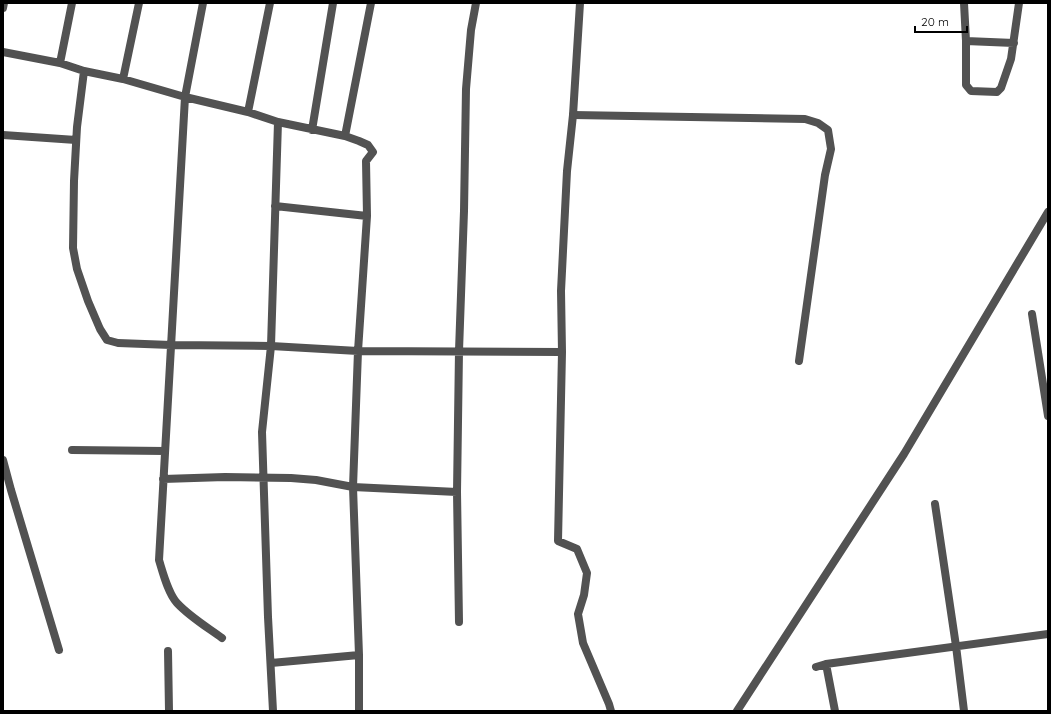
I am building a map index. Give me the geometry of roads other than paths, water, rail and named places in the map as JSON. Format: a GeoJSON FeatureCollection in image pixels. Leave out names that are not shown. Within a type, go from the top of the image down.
{"type":"FeatureCollection","features":[{"type":"Feature","properties":{"kind":"street"},"geometry":{"type":"LineString","coordinates":[[3,8],[4,3]]}},
{"type":"Feature","properties":{"kind":"street"},"geometry":{"type":"LineString","coordinates":[[60,63],[72,3]]}},
{"type":"Feature","properties":{"kind":"street"},"geometry":{"type":"LineString","coordinates":[[123,79],[139,3]]}},
{"type":"Feature","properties":{"kind":"street"},"geometry":{"type":"LineString","coordinates":[[203,3],[185,97],[159,560],[166,582],[176,602],[194,618],[222,638]]}},
{"type":"Feature","properties":{"kind":"street"},"geometry":{"type":"LineString","coordinates":[[248,112],[270,3]]}},
{"type":"Feature","properties":{"kind":"street"},"geometry":{"type":"LineString","coordinates":[[312,130],[333,3]]}},
{"type":"Feature","properties":{"kind":"street"},"geometry":{"type":"LineString","coordinates":[[345,136],[371,3]]}},
{"type":"Feature","properties":{"kind":"street"},"geometry":{"type":"LineString","coordinates":[[459,622],[457,492],[466,90],[471,30],[476,3]]}},
{"type":"Feature","properties":{"kind":"street"},"geometry":{"type":"LineString","coordinates":[[580,3],[573,115],[566,171],[561,292],[562,352],[558,541],[577,549],[587,573],[584,594],[578,614],[583,643],[611,711]]}},
{"type":"Feature","properties":{"kind":"street"},"geometry":{"type":"LineString","coordinates":[[964,3],[966,85],[971,91],[997,92],[1001,88],[1011,59],[1019,3]]}},
{"type":"Feature","properties":{"kind":"street"},"geometry":{"type":"LineString","coordinates":[[966,41],[1014,43]]}},
{"type":"Feature","properties":{"kind":"street"},"geometry":{"type":"LineString","coordinates":[[3,52],[60,63],[84,71],[123,79],[185,97],[248,112],[278,122],[345,136],[368,145],[373,152],[366,161],[366,216],[358,351],[353,487],[359,655],[359,711]]}},
{"type":"Feature","properties":{"kind":"street"},"geometry":{"type":"LineString","coordinates":[[84,71],[76,140],[73,248],[77,269],[100,329],[108,340],[118,343],[271,346],[358,351],[459,350],[562,352]]}},
{"type":"Feature","properties":{"kind":"street"},"geometry":{"type":"LineString","coordinates":[[573,115],[805,119],[818,123],[828,130],[831,149],[825,175],[798,362]]}},
{"type":"Feature","properties":{"kind":"street"},"geometry":{"type":"LineString","coordinates":[[273,711],[262,432],[271,346],[278,122]]}},
{"type":"Feature","properties":{"kind":"street"},"geometry":{"type":"LineString","coordinates":[[3,134],[76,140]]}},
{"type":"Feature","properties":{"kind":"street"},"geometry":{"type":"LineString","coordinates":[[275,206],[366,216]]}},
{"type":"Feature","properties":{"kind":"street"},"geometry":{"type":"LineString","coordinates":[[736,711],[904,454],[1048,212]]}},
{"type":"Feature","properties":{"kind":"street"},"geometry":{"type":"LineString","coordinates":[[1032,314],[1048,416]]}},
{"type":"Feature","properties":{"kind":"street"},"geometry":{"type":"LineString","coordinates":[[72,450],[165,451]]}},
{"type":"Feature","properties":{"kind":"street"},"geometry":{"type":"LineString","coordinates":[[3,460],[59,650]]}},
{"type":"Feature","properties":{"kind":"street"},"geometry":{"type":"LineString","coordinates":[[163,479],[225,477],[291,478],[316,480],[353,487],[457,492]]}},
{"type":"Feature","properties":{"kind":"street"},"geometry":{"type":"LineString","coordinates":[[935,504],[964,711]]}},
{"type":"Feature","properties":{"kind":"street"},"geometry":{"type":"LineString","coordinates":[[816,667],[826,664],[1048,634]]}},
{"type":"Feature","properties":{"kind":"street"},"geometry":{"type":"LineString","coordinates":[[168,651],[169,711]]}},
{"type":"Feature","properties":{"kind":"street"},"geometry":{"type":"LineString","coordinates":[[271,663],[359,655]]}},
{"type":"Feature","properties":{"kind":"street"},"geometry":{"type":"LineString","coordinates":[[826,664],[835,711]]}}]}
